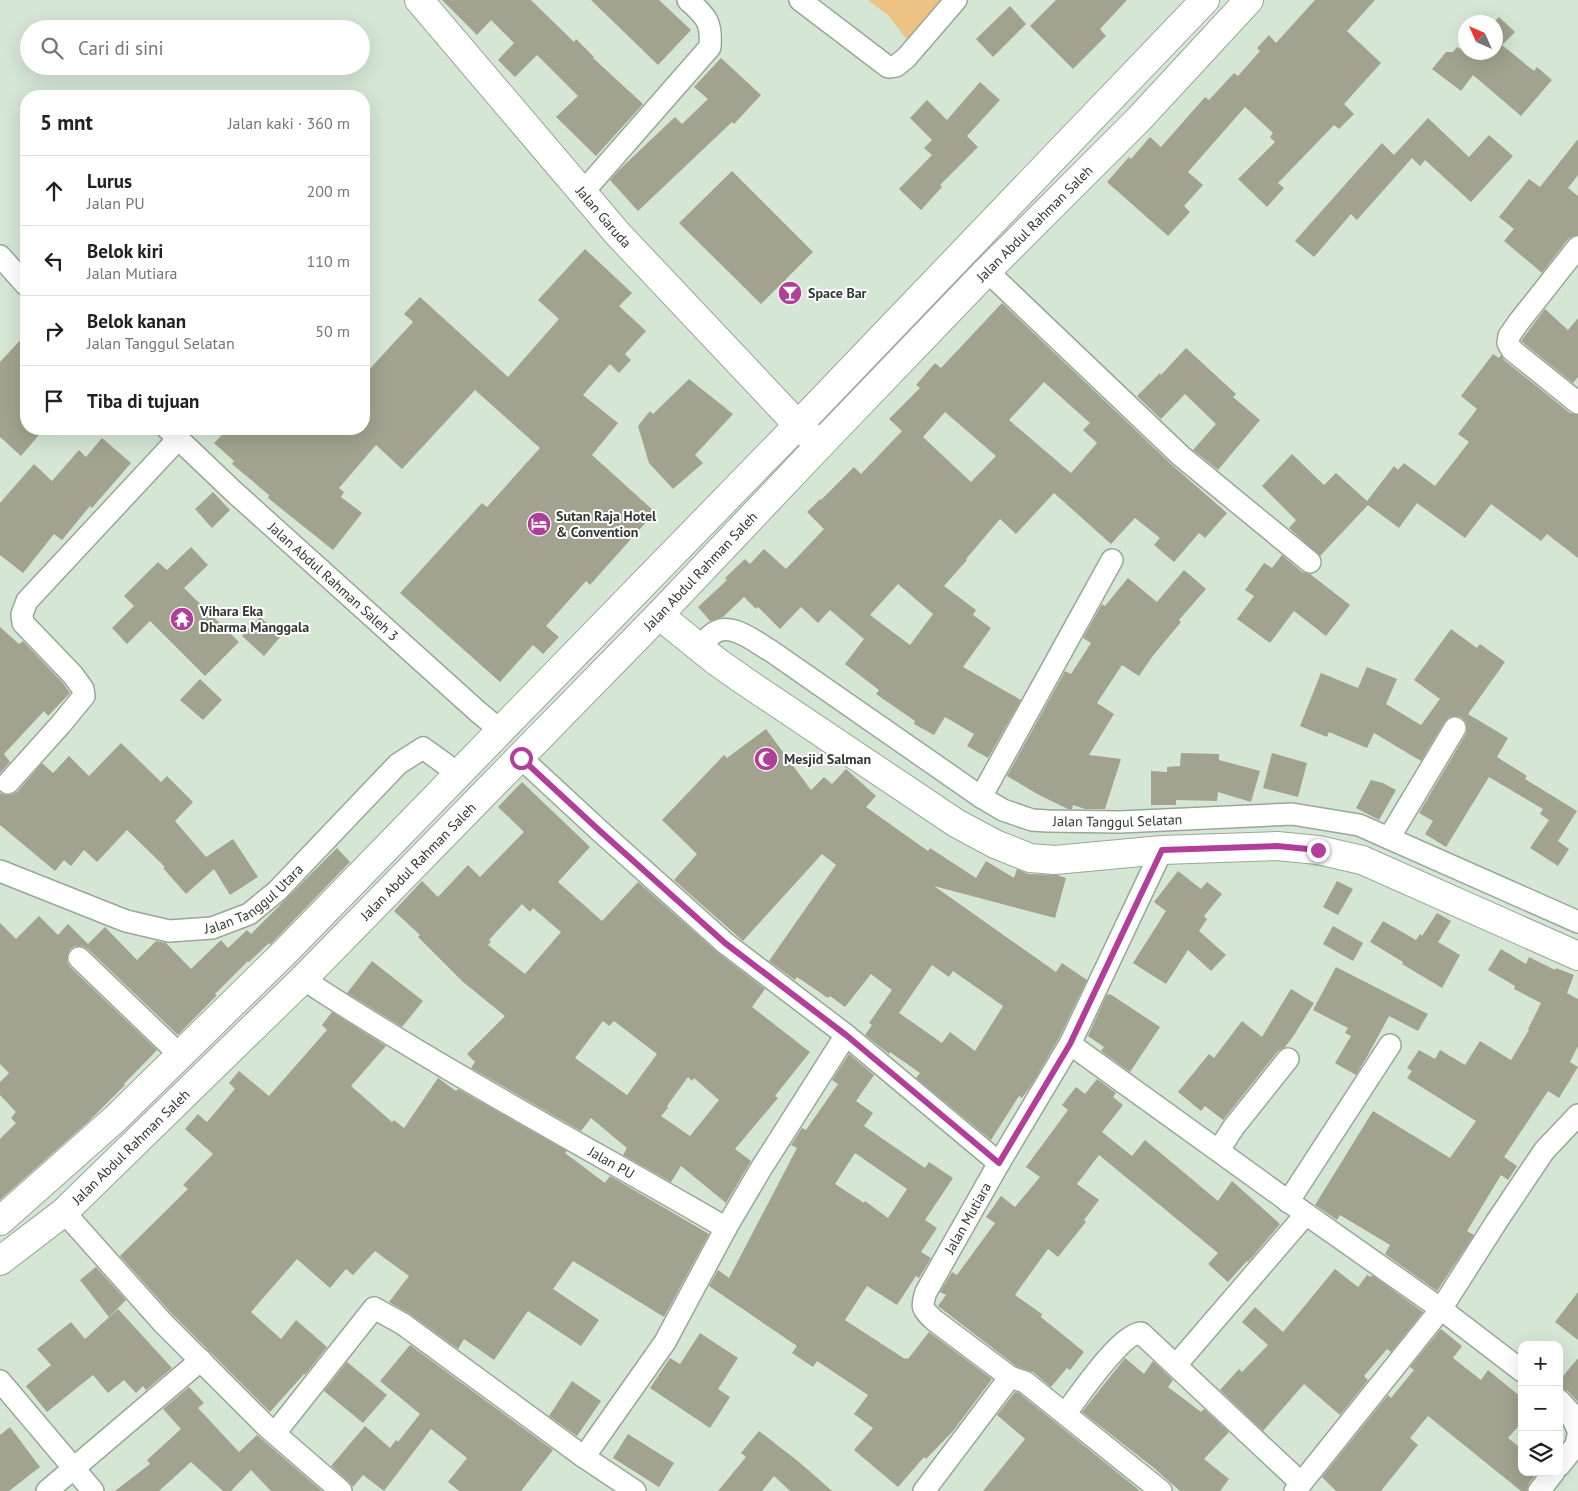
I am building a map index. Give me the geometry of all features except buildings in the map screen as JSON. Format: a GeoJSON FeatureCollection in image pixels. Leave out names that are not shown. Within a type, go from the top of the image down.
{"type":"FeatureCollection","features":[{"type":"Feature","properties":{"kind":"main road","name":"Jalan Garuda"},"geometry":{"type":"LineString","coordinates":[[419,0],[617,233],[798,425]]}},
{"type":"Feature","properties":{"kind":"main road"},"geometry":{"type":"LineString","coordinates":[[0,1221],[116,1118],[287,950],[798,425],[1205,0]]}},
{"type":"Feature","properties":{"kind":"main road","name":"Jalan Abdul Rahman Saleh"},"geometry":{"type":"LineString","coordinates":[[0,1262],[64,1212],[303,979],[660,616],[820,445],[987,271],[1139,119],[1249,0]]}},
{"type":"Feature","properties":{"kind":"main road"},"geometry":{"type":"LineString","coordinates":[[1142,66],[1168,87]]}},
{"type":"Feature","properties":{"kind":"main road"},"geometry":{"type":"LineString","coordinates":[[798,425],[820,445]]}},
{"type":"Feature","properties":{"kind":"main road"},"geometry":{"type":"LineString","coordinates":[[660,616],[702,650],[780,706],[948,818],[995,844],[1030,858],[1055,860],[1162,850],[1277,846],[1318,850],[1362,860],[1578,956]]}},
{"type":"Feature","properties":{"kind":"main road"},"geometry":{"type":"LineString","coordinates":[[347,888],[370,911]]}},
{"type":"Feature","properties":{"kind":"street"},"geometry":{"type":"LineString","coordinates":[[582,192],[710,47],[711,34],[708,20],[688,0]]}},
{"type":"Feature","properties":{"kind":"street"},"geometry":{"type":"LineString","coordinates":[[800,0],[888,67],[896,66],[906,58],[956,0]]}},
{"type":"Feature","properties":{"kind":"street"},"geometry":{"type":"LineString","coordinates":[[1576,396],[1512,350],[1508,343],[1509,336],[1518,323],[1578,247]]}},
{"type":"Feature","properties":{"kind":"street"},"geometry":{"type":"LineString","coordinates":[[0,256],[20,278]]}},
{"type":"Feature","properties":{"kind":"street"},"geometry":{"type":"LineString","coordinates":[[987,271],[1181,456],[1310,562]]}},
{"type":"Feature","properties":{"kind":"street"},"geometry":{"type":"LineString","coordinates":[[8,783],[84,696],[83,689],[73,675],[22,623],[22,614],[27,601],[172,435]]}},
{"type":"Feature","properties":{"kind":"street","name":"Jalan Abdul Rahman Saleh 3"},"geometry":{"type":"LineString","coordinates":[[174,435],[240,498],[501,731]]}},
{"type":"Feature","properties":{"kind":"street"},"geometry":{"type":"LineString","coordinates":[[981,797],[1112,560]]}},
{"type":"Feature","properties":{"kind":"street","name":"Jalan Tanggul Selatan"},"geometry":{"type":"LineString","coordinates":[[702,650],[710,637],[718,632],[724,630],[739,632],[771,651],[981,797],[1003,810],[1032,820],[1120,822],[1292,814],[1359,825],[1578,922]]}},
{"type":"Feature","properties":{"kind":"street"},"geometry":{"type":"LineString","coordinates":[[1389,838],[1455,728]]}},
{"type":"Feature","properties":{"kind":"street","name":"Jalan Tanggul Utara"},"geometry":{"type":"LineString","coordinates":[[0,871],[126,921],[169,930],[212,928],[249,914],[276,891],[398,764],[423,748],[459,774]]}},
{"type":"Feature","properties":{"kind":"street"},"geometry":{"type":"LineString","coordinates":[[521,758],[725,943],[846,1035],[999,1163]]}},
{"type":"Feature","properties":{"kind":"street","name":"Jalan Mutiara"},"geometry":{"type":"LineString","coordinates":[[1010,1377],[934,1320],[925,1312],[922,1304],[926,1292],[999,1163],[1070,1044],[1162,850]]}},
{"type":"Feature","properties":{"kind":"street"},"geometry":{"type":"LineString","coordinates":[[80,958],[180,1055]]}},
{"type":"Feature","properties":{"kind":"street","name":"Jalan PU"},"geometry":{"type":"LineString","coordinates":[[303,979],[375,1026],[726,1228]]}},
{"type":"Feature","properties":{"kind":"street"},"geometry":{"type":"LineString","coordinates":[[584,1457],[665,1342],[726,1228],[762,1167],[846,1035]]}},
{"type":"Feature","properties":{"kind":"street"},"geometry":{"type":"LineString","coordinates":[[1070,1044],[1219,1150],[1288,1202],[1441,1309],[1518,1369]]}},
{"type":"Feature","properties":{"kind":"street"},"geometry":{"type":"LineString","coordinates":[[1288,1202],[1390,1045]]}},
{"type":"Feature","properties":{"kind":"street"},"geometry":{"type":"LineString","coordinates":[[1219,1150],[1233,1128],[1288,1058]]}},
{"type":"Feature","properties":{"kind":"street"},"geometry":{"type":"LineString","coordinates":[[1065,1414],[1114,1351],[1132,1335],[1137,1333],[1144,1335],[1298,1487],[1441,1309],[1507,1205],[1544,1151],[1578,1115]]}},
{"type":"Feature","properties":{"kind":"street"},"geometry":{"type":"LineString","coordinates":[[64,1212],[163,1323],[275,1433],[341,1491]]}},
{"type":"Feature","properties":{"kind":"street"},"geometry":{"type":"LineString","coordinates":[[1176,1365],[1306,1214]]}},
{"type":"Feature","properties":{"kind":"street"},"geometry":{"type":"LineString","coordinates":[[275,1433],[374,1308],[403,1324],[584,1457],[635,1491]]}},
{"type":"Feature","properties":{"kind":"street"},"geometry":{"type":"LineString","coordinates":[[47,1491],[201,1360]]}},
{"type":"Feature","properties":{"kind":"street"},"geometry":{"type":"LineString","coordinates":[[924,1491],[1010,1377],[1025,1382],[1161,1491]]}},
{"type":"Feature","properties":{"kind":"street"},"geometry":{"type":"LineString","coordinates":[[0,1381],[93,1491]]}},
{"type":"Feature","properties":{"kind":"street"},"geometry":{"type":"LineString","coordinates":[[1563,1404],[1570,1411],[1577,1439],[1563,1460]]}},
{"type":"Feature","properties":{"kind":"street"},"geometry":{"type":"LineString","coordinates":[[1539,1491],[1551,1476]]}},
{"type":"Feature","properties":{"kind":"shaded area"},"geometry":{"type":"Polygon","coordinates":[[[868,0],[965,0],[917,52],[888,15],[868,0]]]}},
{"type":"Feature","properties":{"kind":"place","name":"Space Bar"},"geometry":{"type":"Point","coordinates":[790,293]}},
{"type":"Feature","properties":{"kind":"place","name":"Sutan Raja Hotel & Convention"},"geometry":{"type":"Point","coordinates":[539,524]}},
{"type":"Feature","properties":{"kind":"place","name":"Vihara Eka Dharma Manggala"},"geometry":{"type":"Point","coordinates":[182,619]}},
{"type":"Feature","properties":{"kind":"place","name":"Mesjid Salman"},"geometry":{"type":"Point","coordinates":[766,759]}},
{"type":"Feature","properties":{"kind":"route"},"geometry":{"type":"LineString","coordinates":[[521,758],[725,943],[846,1035],[999,1163],[1070,1044],[1162,850],[1277,846],[1318,850]]}}]}
